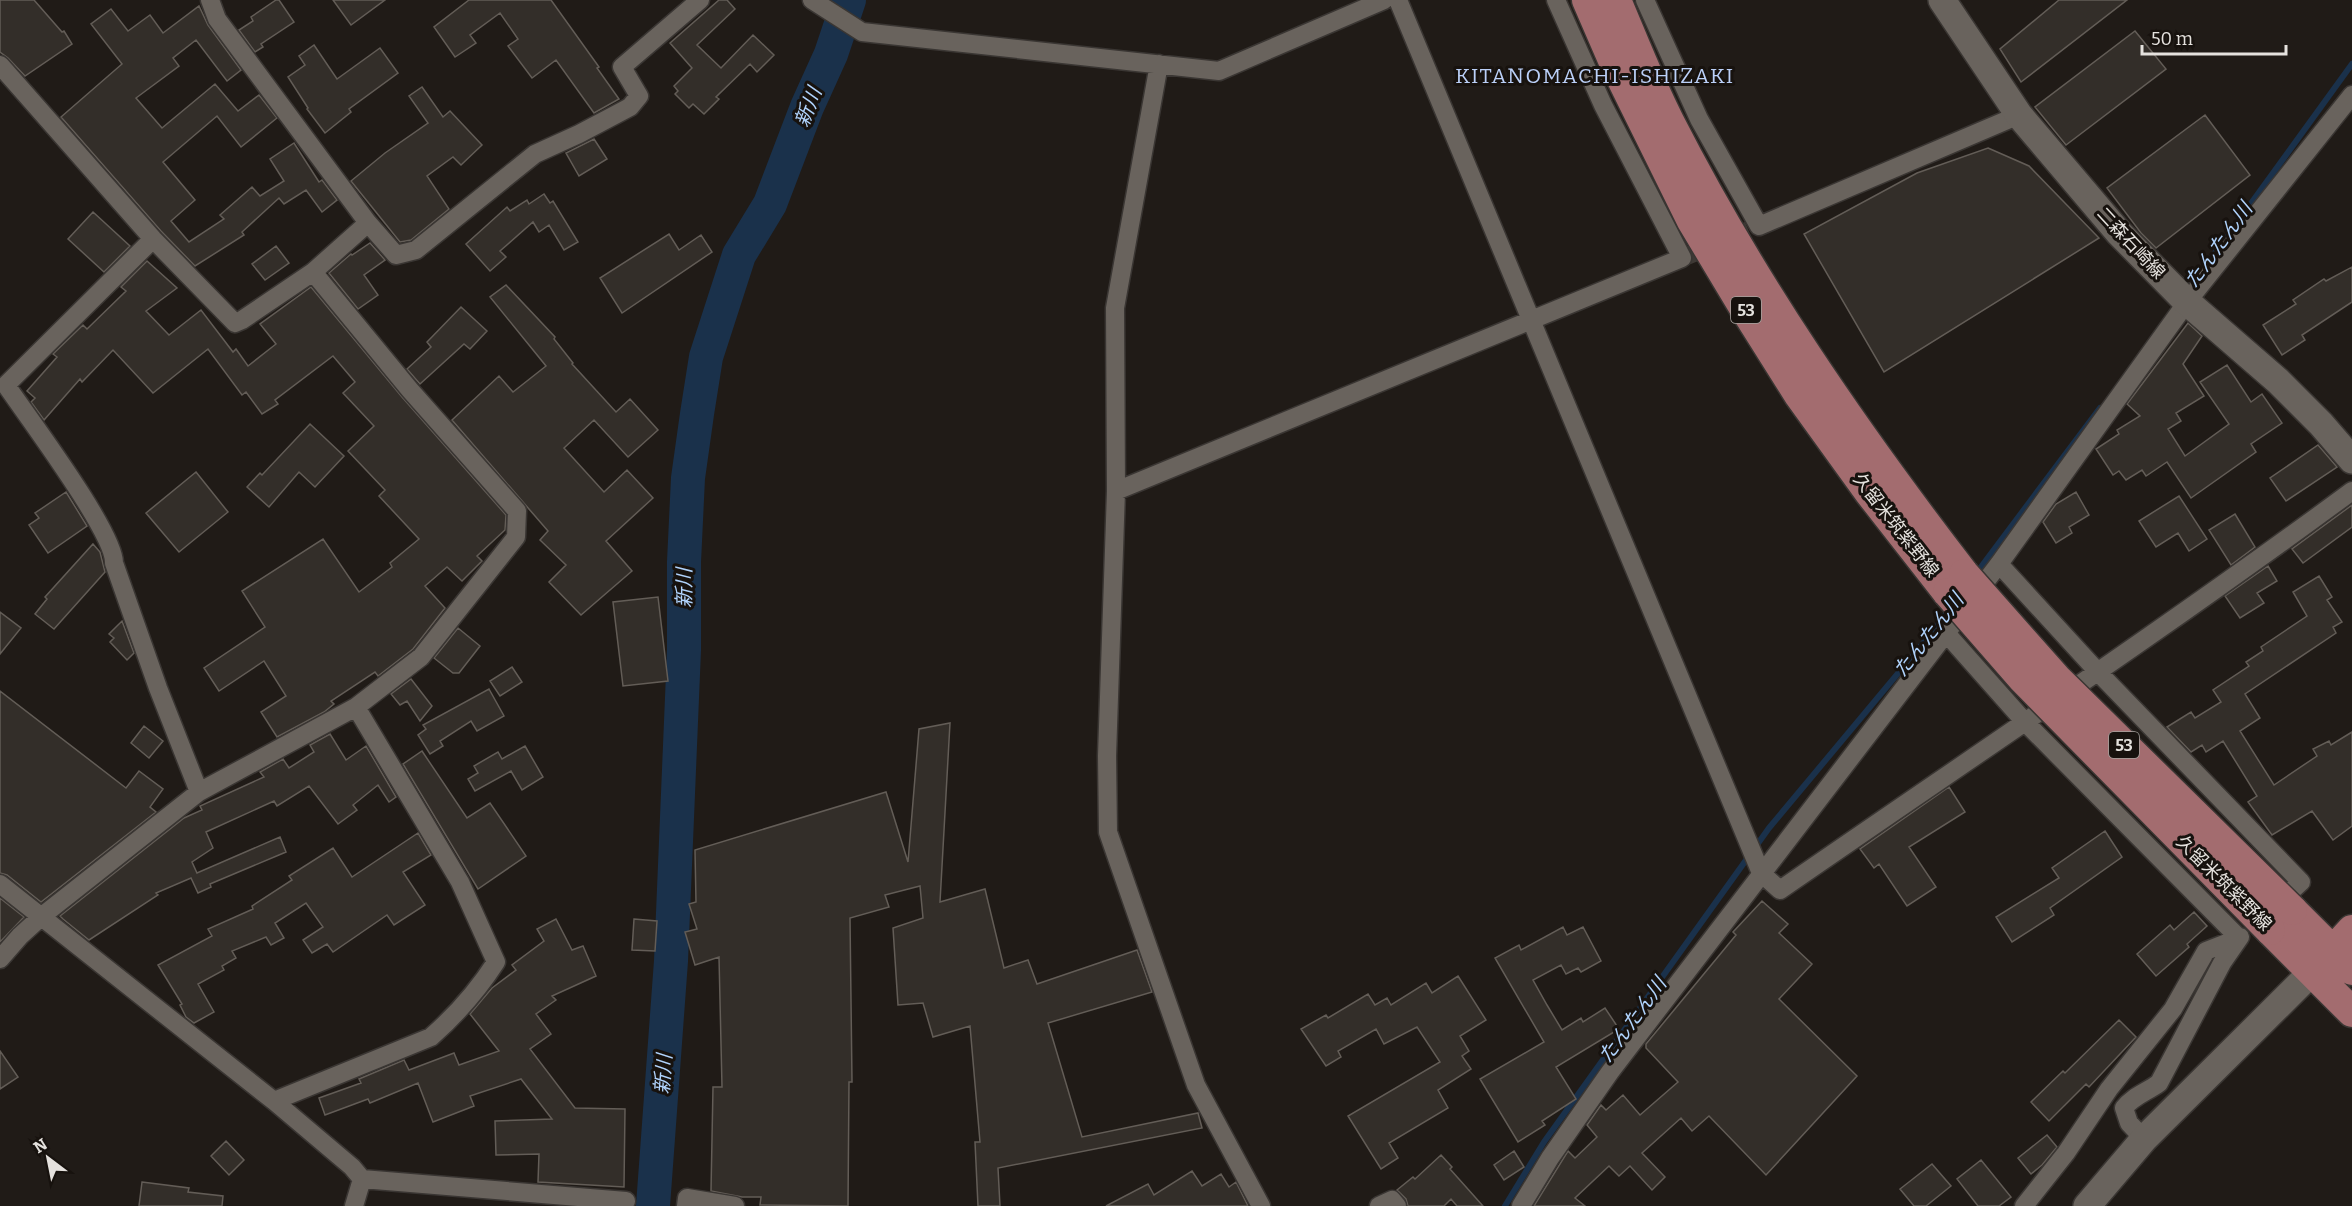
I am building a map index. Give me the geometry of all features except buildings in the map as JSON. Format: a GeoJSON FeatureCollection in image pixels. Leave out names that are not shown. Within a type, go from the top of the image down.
{"type":"FeatureCollection","features":[{"type":"Feature","properties":{"kind":"main road","name":"久留米筑紫野線"},"geometry":{"type":"LineString","coordinates":[[1587,0],[1616,67],[1692,221],[1798,394],[1869,492],[1956,583],[2057,679],[2281,920],[2312,972],[2352,1012]]}},
{"type":"Feature","properties":{"kind":"main road","name":"久留米筑紫野線"},"geometry":{"type":"LineString","coordinates":[[1616,0],[1668,119],[1715,206],[1790,332],[1956,583]]}},
{"type":"Feature","properties":{"kind":"main road","name":"二森石崎線"},"geometry":{"type":"LineString","coordinates":[[1942,0],[2019,115],[2119,233],[2187,302],[2278,381],[2321,424],[2352,460]]}},
{"type":"Feature","properties":{"kind":"main road","name":"久留米筑紫野線"},"geometry":{"type":"LineString","coordinates":[[2281,920],[2346,950]]}},
{"type":"Feature","properties":{"kind":"main road","name":"久留米筑紫野線"},"geometry":{"type":"LineString","coordinates":[[2312,972],[2346,950]]}},
{"type":"Feature","properties":{"kind":"main road"},"geometry":{"type":"LineString","coordinates":[[2087,1206],[2144,1139],[2312,972]]}},
{"type":"Feature","properties":{"kind":"street"},"geometry":{"type":"LineString","coordinates":[[210,0],[217,19],[368,223],[396,255],[416,250],[535,154],[630,107],[639,96],[622,67],[700,0]]}},
{"type":"Feature","properties":{"kind":"street"},"geometry":{"type":"LineString","coordinates":[[813,0],[862,32],[1220,71],[1384,0]]}},
{"type":"Feature","properties":{"kind":"street"},"geometry":{"type":"LineString","coordinates":[[1398,0],[1761,873],[1780,890],[2266,555],[2352,491]]}},
{"type":"Feature","properties":{"kind":"street"},"geometry":{"type":"LineString","coordinates":[[1116,491],[1682,258],[1608,116],[1556,0]]}},
{"type":"Feature","properties":{"kind":"street"},"geometry":{"type":"LineString","coordinates":[[1645,0],[1699,119],[1759,226],[2019,115]]}},
{"type":"Feature","properties":{"kind":"street"},"geometry":{"type":"LineString","coordinates":[[1159,64],[1115,308],[1116,491],[1107,756],[1108,832],[1196,1085],[1261,1206]]}},
{"type":"Feature","properties":{"kind":"street"},"geometry":{"type":"LineString","coordinates":[[0,65],[153,239],[235,323],[314,272],[368,223]]}},
{"type":"Feature","properties":{"kind":"street"},"geometry":{"type":"LineString","coordinates":[[1521,1206],[1550,1158],[1610,1072],[1999,564],[2187,302],[2352,95]]}},
{"type":"Feature","properties":{"kind":"street"},"geometry":{"type":"LineString","coordinates":[[153,239],[6,384],[99,523],[114,556],[114,563],[158,688],[199,792]]}},
{"type":"Feature","properties":{"kind":"street"},"geometry":{"type":"LineString","coordinates":[[0,959],[42,916],[199,792],[356,707],[421,657],[516,537],[518,511],[410,390],[314,272]]}},
{"type":"Feature","properties":{"kind":"street"},"geometry":{"type":"LineString","coordinates":[[1999,564],[2098,672],[2301,882],[2239,938],[2222,963],[2159,1083],[2146,1093],[2131,1099],[2124,1108],[2129,1122],[2144,1139]]}},
{"type":"Feature","properties":{"kind":"street"},"geometry":{"type":"LineString","coordinates":[[1946,633],[2024,721],[2239,938]]}},
{"type":"Feature","properties":{"kind":"street"},"geometry":{"type":"LineString","coordinates":[[274,1101],[431,1037],[468,1000],[496,962],[460,882],[356,707]]}},
{"type":"Feature","properties":{"kind":"street"},"geometry":{"type":"LineString","coordinates":[[0,884],[274,1101],[352,1167],[362,1179],[626,1201]]}},
{"type":"Feature","properties":{"kind":"street"},"geometry":{"type":"LineString","coordinates":[[2024,1206],[2066,1153],[2109,1089],[2173,1009],[2206,951],[2239,938]]}},
{"type":"Feature","properties":{"kind":"street"},"geometry":{"type":"LineString","coordinates":[[354,1206],[362,1179]]}},
{"type":"Feature","properties":{"kind":"street"},"geometry":{"type":"LineString","coordinates":[[686,1206],[687,1198],[735,1206]]}},
{"type":"Feature","properties":{"kind":"street"},"geometry":{"type":"LineString","coordinates":[[1379,1206],[1392,1200],[1396,1206]]}},
{"type":"Feature","properties":{"kind":"waterway","name":"新川"},"geometry":{"type":"LineString","coordinates":[[653,1206],[671,961],[684,650],[684,562],[688,478],[706,357],[739,255],[770,204],[807,107],[831,54],[849,0]]}},
{"type":"Feature","properties":{"kind":"waterway","name":"たんたん川"},"geometry":{"type":"LineString","coordinates":[[2210,260],[2352,64]]}},
{"type":"Feature","properties":{"kind":"waterway","name":"たんたん川"},"geometry":{"type":"LineString","coordinates":[[1975,575],[2100,408]]}},
{"type":"Feature","properties":{"kind":"waterway","name":"たんたん川"},"geometry":{"type":"LineString","coordinates":[[1505,1206],[1544,1142],[1769,828],[1951,607]]}},
{"type":"Feature","properties":{"kind":"tunnel"},"geometry":{"type":"LineString","coordinates":[[1682,258],[1759,226]]}},
{"type":"Feature","properties":{"kind":"district","name":"KITANOMACHI-ISHIZAKI"},"geometry":{"type":"Point","coordinates":[1595,76]}}]}
